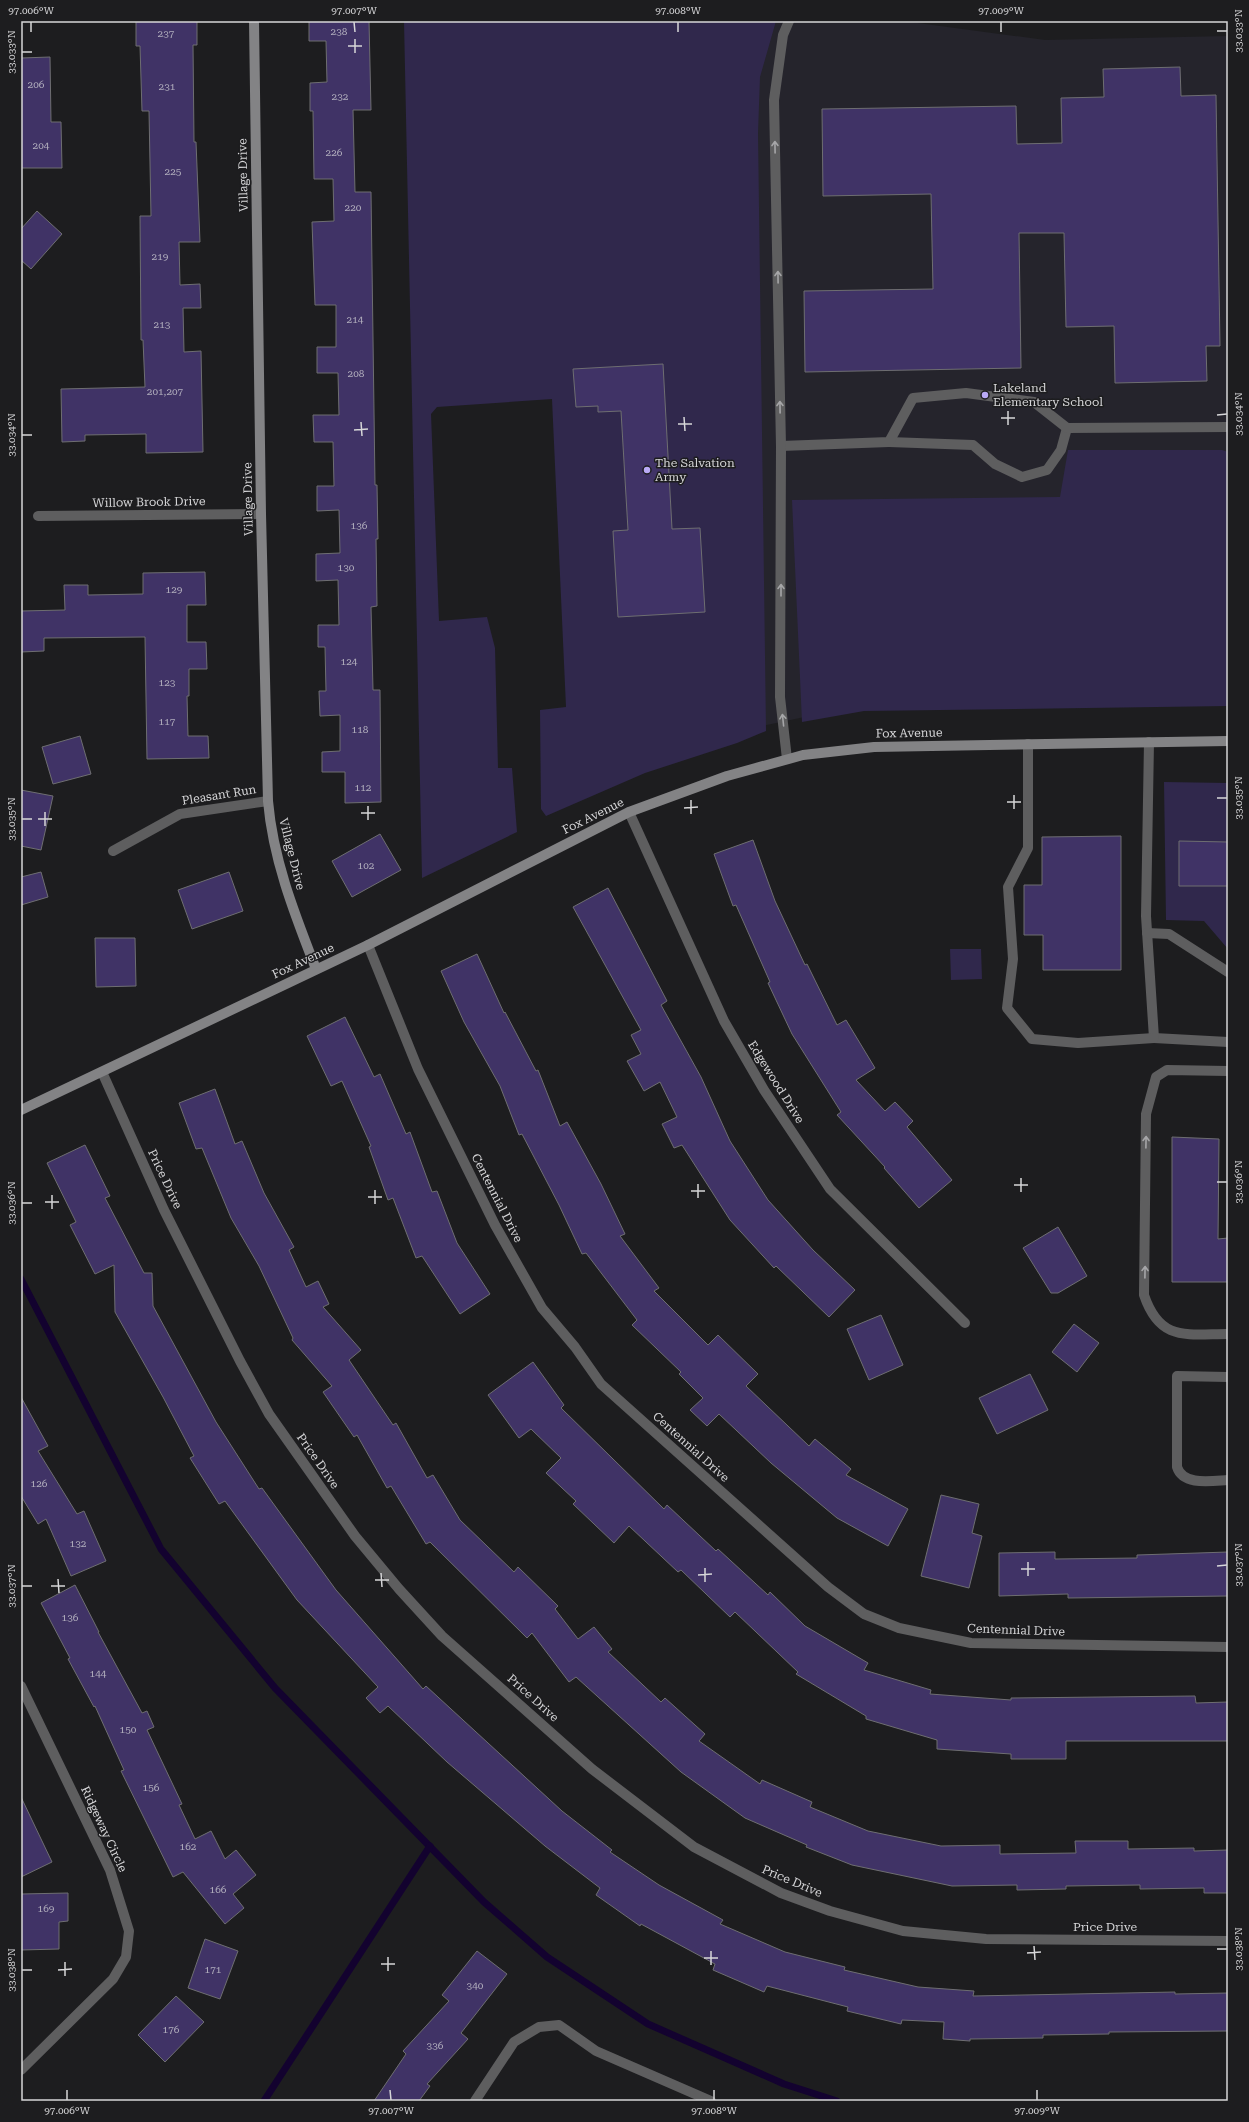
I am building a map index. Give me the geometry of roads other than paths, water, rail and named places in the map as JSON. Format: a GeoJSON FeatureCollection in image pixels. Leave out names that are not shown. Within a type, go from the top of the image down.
{"type":"FeatureCollection","features":[{"type":"Feature","properties":{"kind":"main road","name":"Village Drive"},"geometry":{"type":"LineString","coordinates":[[254,21],[261,514],[268,801],[270,824],[278,860],[296,918],[316,969]]}},
{"type":"Feature","properties":{"kind":"main road","name":"Fox Avenue"},"geometry":{"type":"LineString","coordinates":[[21,1110],[368,945],[629,812],[727,776],[787,759],[874,747],[1228,740]]}},
{"type":"Feature","properties":{"kind":"street"},"geometry":{"type":"LineString","coordinates":[[787,759],[780,697],[781,446],[774,100],[783,35],[789,21]]}},
{"type":"Feature","properties":{"kind":"street"},"geometry":{"type":"LineString","coordinates":[[889,442],[913,398],[966,393],[1034,402],[1067,428],[1228,427]]}},
{"type":"Feature","properties":{"kind":"street"},"geometry":{"type":"LineString","coordinates":[[781,446],[889,442],[973,445],[994,464],[1022,477],[1047,470],[1061,450],[1067,428]]}},
{"type":"Feature","properties":{"kind":"street","name":"Willow Brook Drive"},"geometry":{"type":"LineString","coordinates":[[38,516],[261,514]]}},
{"type":"Feature","properties":{"kind":"street"},"geometry":{"type":"LineString","coordinates":[[1149,742],[1146,916],[1154,1038]]}},
{"type":"Feature","properties":{"kind":"street"},"geometry":{"type":"LineString","coordinates":[[1028,744],[1028,848],[1008,887],[1013,959],[1007,1008],[1032,1039],[1078,1043],[1154,1038],[1228,1042]]}},
{"type":"Feature","properties":{"kind":"street","name":"Pleasant Run"},"geometry":{"type":"LineString","coordinates":[[112,851],[180,814],[268,801]]}},
{"type":"Feature","properties":{"kind":"street","name":"Edgewood Drive"},"geometry":{"type":"LineString","coordinates":[[629,812],[724,1021],[764,1090],[830,1189],[965,1323]]}},
{"type":"Feature","properties":{"kind":"street"},"geometry":{"type":"LineString","coordinates":[[1147,933],[1169,934],[1228,972]]}},
{"type":"Feature","properties":{"kind":"street","name":"Centennial Drive"},"geometry":{"type":"LineString","coordinates":[[368,945],[418,1069],[495,1225],[542,1308],[575,1347],[601,1384],[828,1587],[864,1614],[900,1628],[971,1643],[1228,1647]]}},
{"type":"Feature","properties":{"kind":"street"},"geometry":{"type":"LineString","coordinates":[[1228,1071],[1167,1070],[1156,1077],[1146,1114],[1144,1295],[1157,1322],[1183,1334],[1228,1334]]}},
{"type":"Feature","properties":{"kind":"street","name":"Price Drive"},"geometry":{"type":"LineString","coordinates":[[102,1072],[164,1210],[269,1414],[355,1536],[442,1636],[592,1769],[688,1843],[781,1893],[830,1911],[904,1931],[986,1939],[1228,1941]]}},
{"type":"Feature","properties":{"kind":"street"},"geometry":{"type":"LineString","coordinates":[[1228,1377],[1177,1376],[1177,1467],[1179,1474],[1186,1479],[1228,1480]]}},
{"type":"Feature","properties":{"kind":"street","name":"Ridgeway Circle"},"geometry":{"type":"LineString","coordinates":[[21,1686],[110,1870],[129,1931],[126,1957],[114,1979],[21,2070]]}},
{"type":"Feature","properties":{"kind":"street"},"geometry":{"type":"LineString","coordinates":[[474,2101],[514,2042],[539,2027],[559,2025],[596,2051],[711,2101]]}},
{"type":"Feature","properties":{"kind":"waterway"},"geometry":{"type":"LineString","coordinates":[[21,1279],[161,1549],[275,1688],[484,1902],[547,1957],[648,2024],[784,2084],[837,2101]]}},
{"type":"Feature","properties":{"kind":"waterway"},"geometry":{"type":"LineString","coordinates":[[264,2101],[430,1846]]}},
{"type":"Feature","properties":{"kind":"place","name":"Lakeland Elementary School"},"geometry":{"type":"Point","coordinates":[985,395]}},
{"type":"Feature","properties":{"kind":"place","name":"The Salvation Army"},"geometry":{"type":"Point","coordinates":[647,470]}}]}
